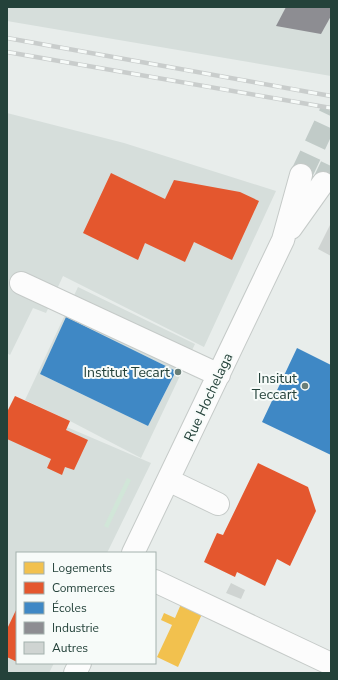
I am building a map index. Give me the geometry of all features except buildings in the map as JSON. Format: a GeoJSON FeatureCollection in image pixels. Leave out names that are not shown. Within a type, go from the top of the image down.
{"type":"FeatureCollection","features":[{"type":"Feature","properties":{"kind":"street","name":"Rue Hochelaga"},"geometry":{"type":"LineString","coordinates":[[283,240],[301,175]]}},
{"type":"Feature","properties":{"kind":"street","name":"Rue Hochelaga"},"geometry":{"type":"LineString","coordinates":[[133,552],[283,240],[323,183]]}},
{"type":"Feature","properties":{"kind":"street"},"geometry":{"type":"LineString","coordinates":[[22,283],[219,375]]}},
{"type":"Feature","properties":{"kind":"street"},"geometry":{"type":"LineString","coordinates":[[168,480],[218,504]]}},
{"type":"Feature","properties":{"kind":"street"},"geometry":{"type":"LineString","coordinates":[[156,581],[331,664]]}},
{"type":"Feature","properties":{"kind":"street"},"geometry":{"type":"LineString","coordinates":[[75,673],[80,664]]}},
{"type":"Feature","properties":{"kind":"shaded area"},"geometry":{"type":"Polygon","coordinates":[[[7,7],[331,7],[331,76],[7,21],[7,7]]]}},
{"type":"Feature","properties":{"kind":"shaded area"},"geometry":{"type":"Polygon","coordinates":[[[7,113],[124,143],[276,191],[204,347],[63,276],[46,313],[33,308],[10,355],[7,353],[7,113]]]}},
{"type":"Feature","properties":{"kind":"shaded area","name":"Institut Tecart"},"geometry":{"type":"Polygon","coordinates":[[[78,287],[195,344],[141,458],[70,421],[25,400],[78,287]],[[67,318],[40,374],[148,426],[176,371],[67,318]]]}},
{"type":"Feature","properties":{"kind":"shaded area"},"geometry":{"type":"Polygon","coordinates":[[[17,403],[69,428],[151,463],[107,552],[16,552],[16,664],[54,664],[49,673],[7,673],[7,424],[17,403]]]}},
{"type":"Feature","properties":{"kind":"green space"},"geometry":{"type":"Polygon","coordinates":[[[127,478],[131,480],[108,528],[104,526],[127,478]]]}},
{"type":"Feature","properties":{"kind":"tunnel"},"geometry":{"type":"LineString","coordinates":[[301,175],[331,111]]}},
{"type":"Feature","properties":{"kind":"tunnel"},"geometry":{"type":"LineString","coordinates":[[323,183],[331,166]]}},
{"type":"Feature","properties":{"kind":"railway"},"geometry":{"type":"LineString","coordinates":[[7,38],[331,96]]}},
{"type":"Feature","properties":{"kind":"railway"},"geometry":{"type":"LineString","coordinates":[[7,52],[331,108]]}},
{"type":"Feature","properties":{"kind":"place","name":"Institut Tecart"},"geometry":{"type":"Point","coordinates":[178,372]}},
{"type":"Feature","properties":{"kind":"place","name":"Insitut Teccart"},"geometry":{"type":"Point","coordinates":[305,386]}}]}
